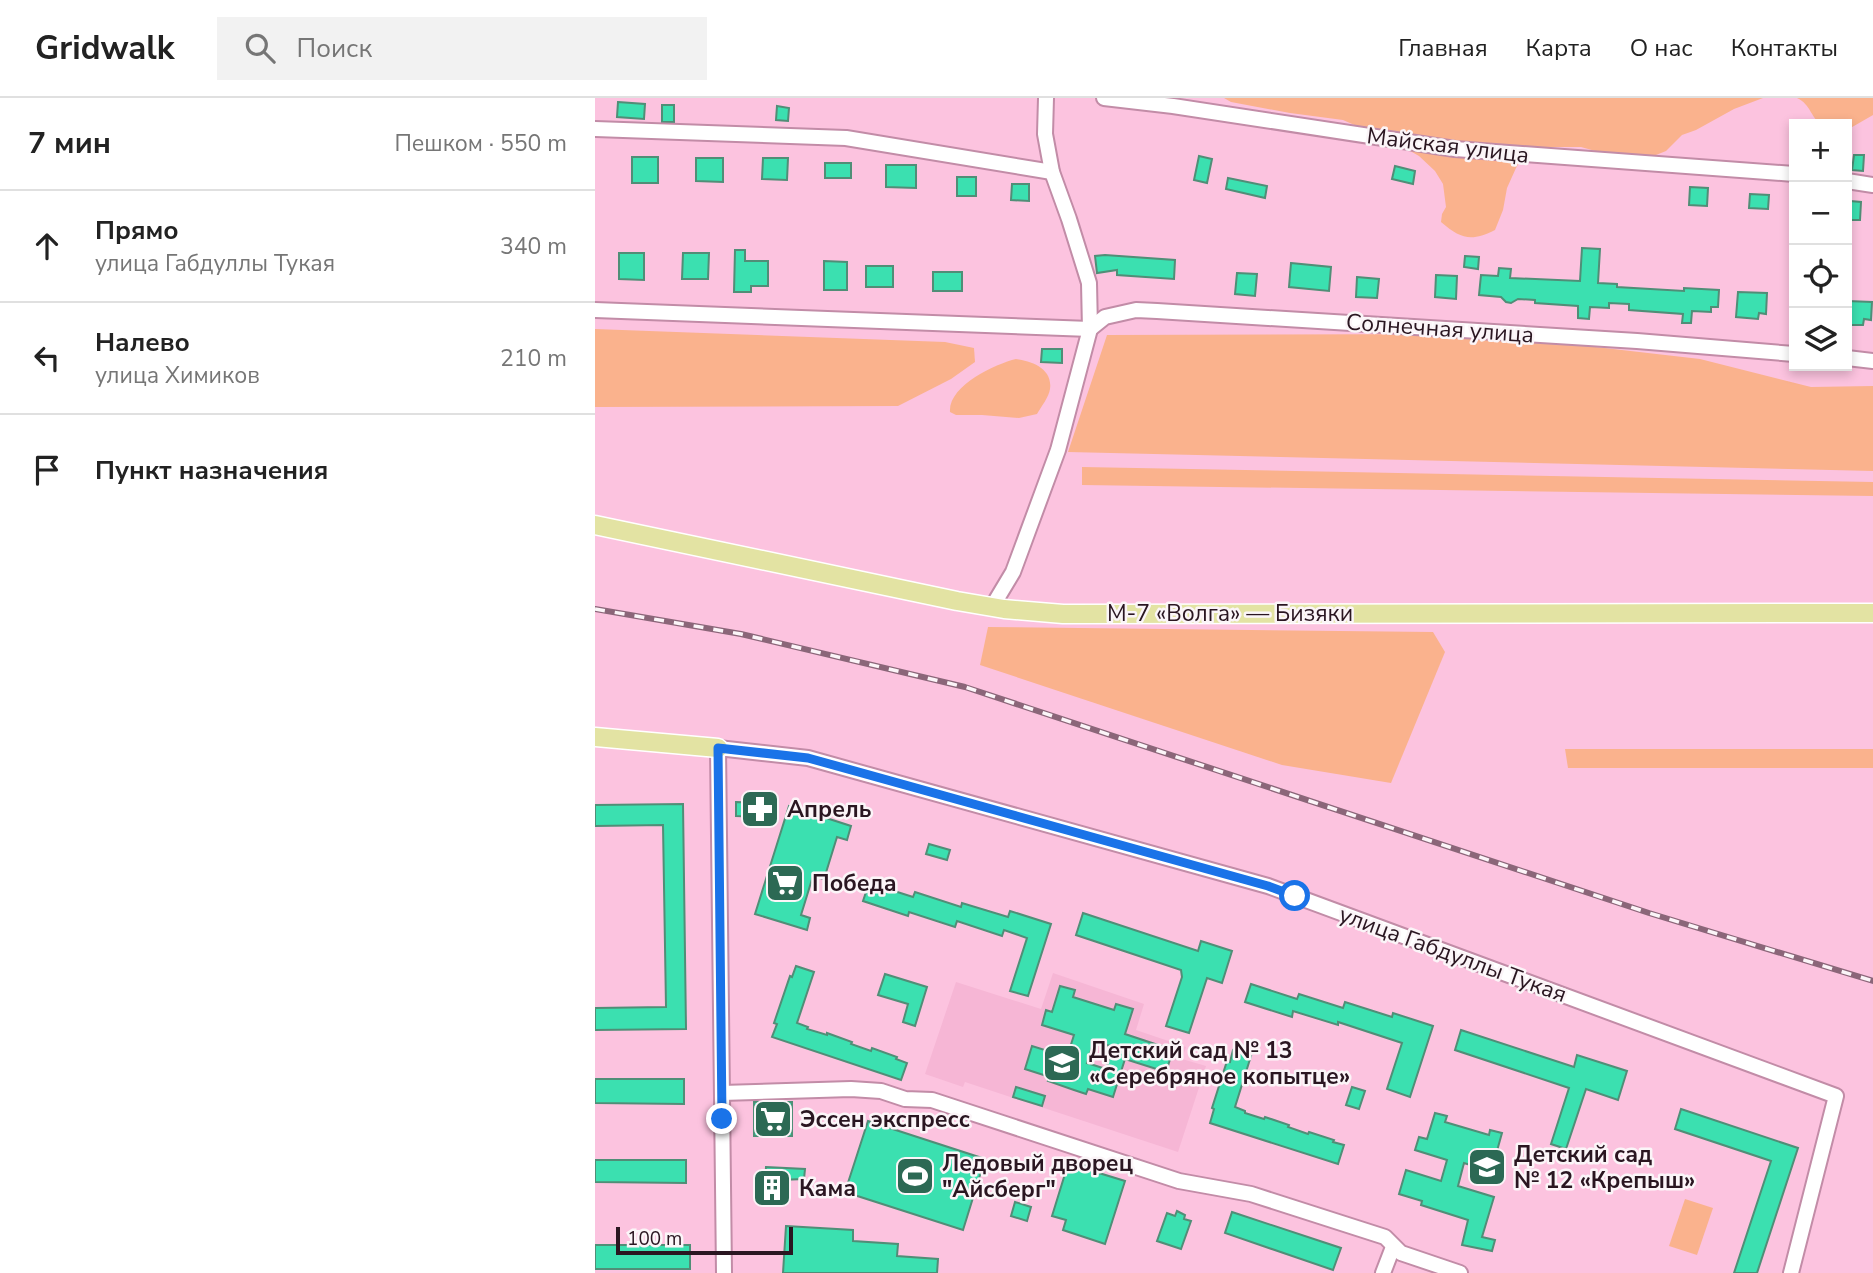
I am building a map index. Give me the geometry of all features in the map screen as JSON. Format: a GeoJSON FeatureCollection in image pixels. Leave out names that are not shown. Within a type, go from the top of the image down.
{"type":"FeatureCollection","features":[{"type":"Feature","properties":{"kind":"main road","name":"М-7 «Волга» — Бизяки"},"geometry":{"type":"LineString","coordinates":[[595,525],[958,602],[1063,614],[1873,613]]}},
{"type":"Feature","properties":{"kind":"main road"},"geometry":{"type":"LineString","coordinates":[[595,737],[718,748]]}},
{"type":"Feature","properties":{"kind":"street"},"geometry":{"type":"LineString","coordinates":[[992,607],[1013,572],[1058,450],[1090,329],[1089,283],[1052,172],[1045,134],[1046,98]]}},
{"type":"Feature","properties":{"kind":"street","name":"Майская улица"},"geometry":{"type":"LineString","coordinates":[[1104,98],[1455,149],[1789,174]]}},
{"type":"Feature","properties":{"kind":"street"},"geometry":{"type":"LineString","coordinates":[[595,129],[846,138],[1052,172]]}},
{"type":"Feature","properties":{"kind":"street"},"geometry":{"type":"LineString","coordinates":[[1852,182],[1873,185]]}},
{"type":"Feature","properties":{"kind":"street"},"geometry":{"type":"LineString","coordinates":[[595,310],[1090,329]]}},
{"type":"Feature","properties":{"kind":"street","name":"Солнечная улица"},"geometry":{"type":"LineString","coordinates":[[1090,329],[1105,317],[1136,310],[1624,340],[1789,354]]}},
{"type":"Feature","properties":{"kind":"street"},"geometry":{"type":"LineString","coordinates":[[1852,359],[1873,361]]}},
{"type":"Feature","properties":{"kind":"street"},"geometry":{"type":"LineString","coordinates":[[718,748],[724,1273]]}},
{"type":"Feature","properties":{"kind":"street","name":"улица Габдуллы Тукая"},"geometry":{"type":"LineString","coordinates":[[718,748],[808,758],[1268,886],[1836,1097],[1791,1273]]}},
{"type":"Feature","properties":{"kind":"street"},"geometry":{"type":"LineString","coordinates":[[722,1093],[851,1090],[881,1091],[905,1099],[932,1100],[1179,1181],[1251,1194],[1385,1237],[1401,1253],[1460,1273]]}},
{"type":"Feature","properties":{"kind":"street"},"geometry":{"type":"LineString","coordinates":[[1383,1273],[1394,1247]]}},
{"type":"Feature","properties":{"kind":"shaded area"},"geometry":{"type":"Polygon","coordinates":[[[1224,98],[1763,98],[1682,135],[1666,151],[1646,159],[1624,159],[1581,147],[1536,147],[1524,155],[1516,168],[1507,188],[1503,210],[1495,230],[1467,237],[1441,222],[1446,207],[1443,184],[1435,171],[1419,156],[1343,120],[1290,113],[1231,102],[1224,98]]]}},
{"type":"Feature","properties":{"kind":"shaded area"},"geometry":{"type":"Polygon","coordinates":[[[1797,98],[1873,98],[1873,115],[1852,127],[1852,119],[1815,119],[1797,98]]]}},
{"type":"Feature","properties":{"kind":"shaded area"},"geometry":{"type":"Polygon","coordinates":[[[595,329],[945,342],[974,348],[975,362],[951,379],[898,406],[595,407],[595,329]]]}},
{"type":"Feature","properties":{"kind":"shaded area"},"geometry":{"type":"Polygon","coordinates":[[[1483,334],[1700,359],[1811,387],[1873,386],[1873,471],[1068,452],[1107,335],[1483,334]]]}},
{"type":"Feature","properties":{"kind":"shaded area"},"geometry":{"type":"Polygon","coordinates":[[[1016,359],[1035,364],[1048,376],[1050,382],[1047,399],[1037,414],[1019,418],[956,415],[950,412],[951,402],[964,385],[985,371],[1016,359]]]}},
{"type":"Feature","properties":{"kind":"shaded area"},"geometry":{"type":"Polygon","coordinates":[[[1082,467],[1873,482],[1873,496],[1082,485],[1082,467]]]}},
{"type":"Feature","properties":{"kind":"shaded area"},"geometry":{"type":"Polygon","coordinates":[[[988,627],[1433,632],[1445,652],[1391,783],[1282,765],[980,665],[988,627]]]}},
{"type":"Feature","properties":{"kind":"shaded area"},"geometry":{"type":"Polygon","coordinates":[[[1565,749],[1873,749],[1873,768],[1568,768],[1565,749]]]}},
{"type":"Feature","properties":{"kind":"shaded area","name":"Детский сад № 13 «Серебряное копытце»"},"geometry":{"type":"Polygon","coordinates":[[[1053,973],[1144,1004],[1136,1030],[1186,1047],[1182,1059],[1206,1066],[1178,1152],[965,1082],[963,1087],[925,1074],[956,982],[1041,1009],[1053,973]]]}},
{"type":"Feature","properties":{"kind":"shaded area"},"geometry":{"type":"Polygon","coordinates":[[[1685,1199],[1713,1208],[1697,1255],[1669,1246],[1685,1199]]]}},
{"type":"Feature","properties":{"kind":"building"},"geometry":{"type":"Polygon","coordinates":[[[618,102],[645,104],[644,119],[617,117],[618,102]]]}},
{"type":"Feature","properties":{"kind":"building"},"geometry":{"type":"Polygon","coordinates":[[[662,105],[674,105],[674,122],[662,122],[662,105]]]}},
{"type":"Feature","properties":{"kind":"building"},"geometry":{"type":"Polygon","coordinates":[[[777,106],[789,108],[788,121],[776,120],[777,106]]]}},
{"type":"Feature","properties":{"kind":"building"},"geometry":{"type":"Polygon","coordinates":[[[1854,155],[1864,155],[1863,171],[1852,170],[1854,155]]]}},
{"type":"Feature","properties":{"kind":"building"},"geometry":{"type":"Polygon","coordinates":[[[1199,156],[1212,159],[1207,183],[1194,180],[1199,156]]]}},
{"type":"Feature","properties":{"kind":"building"},"geometry":{"type":"Polygon","coordinates":[[[632,157],[658,157],[658,183],[632,183],[632,157]]]}},
{"type":"Feature","properties":{"kind":"building"},"geometry":{"type":"Polygon","coordinates":[[[696,158],[723,158],[723,182],[696,181],[696,158]]]}},
{"type":"Feature","properties":{"kind":"building"},"geometry":{"type":"Polygon","coordinates":[[[763,158],[788,158],[787,180],[762,179],[763,158]]]}},
{"type":"Feature","properties":{"kind":"building"},"geometry":{"type":"Polygon","coordinates":[[[825,163],[851,163],[851,178],[825,178],[825,163]]]}},
{"type":"Feature","properties":{"kind":"building"},"geometry":{"type":"Polygon","coordinates":[[[886,165],[916,165],[916,188],[886,187],[886,165]]]}},
{"type":"Feature","properties":{"kind":"building"},"geometry":{"type":"Polygon","coordinates":[[[1395,166],[1415,171],[1413,184],[1392,179],[1395,166]]]}},
{"type":"Feature","properties":{"kind":"building"},"geometry":{"type":"Polygon","coordinates":[[[957,177],[976,177],[976,196],[957,196],[957,177]]]}},
{"type":"Feature","properties":{"kind":"building"},"geometry":{"type":"Polygon","coordinates":[[[1228,178],[1267,186],[1265,198],[1226,189],[1228,178]]]}},
{"type":"Feature","properties":{"kind":"building"},"geometry":{"type":"Polygon","coordinates":[[[1012,184],[1029,184],[1029,201],[1011,200],[1012,184]]]}},
{"type":"Feature","properties":{"kind":"building"},"geometry":{"type":"Polygon","coordinates":[[[1690,187],[1708,188],[1707,206],[1689,205],[1690,187]]]}},
{"type":"Feature","properties":{"kind":"building"},"geometry":{"type":"Polygon","coordinates":[[[1750,194],[1769,195],[1768,209],[1749,208],[1750,194]]]}},
{"type":"Feature","properties":{"kind":"building"},"geometry":{"type":"Polygon","coordinates":[[[1852,201],[1861,202],[1860,220],[1852,220],[1852,201]]]}},
{"type":"Feature","properties":{"kind":"building"},"geometry":{"type":"Polygon","coordinates":[[[1582,248],[1600,249],[1598,283],[1617,284],[1617,287],[1684,291],[1684,288],[1719,290],[1718,307],[1711,307],[1711,312],[1692,311],[1691,323],[1682,323],[1683,314],[1629,310],[1629,304],[1609,303],[1609,308],[1590,307],[1589,319],[1578,318],[1578,306],[1518,299],[1511,303],[1501,297],[1479,295],[1481,275],[1498,276],[1499,268],[1511,269],[1510,278],[1580,281],[1582,248]]]}},
{"type":"Feature","properties":{"kind":"building"},"geometry":{"type":"Polygon","coordinates":[[[735,250],[745,250],[745,261],[768,261],[768,286],[751,286],[751,292],[734,292],[735,250]]]}},
{"type":"Feature","properties":{"kind":"building"},"geometry":{"type":"Polygon","coordinates":[[[619,253],[644,253],[644,280],[619,279],[619,253]]]}},
{"type":"Feature","properties":{"kind":"building"},"geometry":{"type":"Polygon","coordinates":[[[683,253],[709,253],[708,279],[682,279],[683,253]]]}},
{"type":"Feature","properties":{"kind":"building"},"geometry":{"type":"Polygon","coordinates":[[[1095,256],[1175,260],[1174,279],[1117,275],[1117,270],[1097,273],[1095,256]]]}},
{"type":"Feature","properties":{"kind":"building"},"geometry":{"type":"Polygon","coordinates":[[[1465,256],[1479,257],[1478,269],[1464,267],[1465,256]]]}},
{"type":"Feature","properties":{"kind":"building"},"geometry":{"type":"Polygon","coordinates":[[[824,261],[847,262],[847,290],[824,290],[824,261]]]}},
{"type":"Feature","properties":{"kind":"building"},"geometry":{"type":"Polygon","coordinates":[[[1291,263],[1331,267],[1329,291],[1289,287],[1291,263]]]}},
{"type":"Feature","properties":{"kind":"building"},"geometry":{"type":"Polygon","coordinates":[[[866,266],[893,266],[893,287],[866,287],[866,266]]]}},
{"type":"Feature","properties":{"kind":"building"},"geometry":{"type":"Polygon","coordinates":[[[933,272],[962,272],[962,291],[933,291],[933,272]]]}},
{"type":"Feature","properties":{"kind":"building"},"geometry":{"type":"Polygon","coordinates":[[[1237,273],[1257,274],[1255,296],[1235,294],[1237,273]]]}},
{"type":"Feature","properties":{"kind":"building"},"geometry":{"type":"Polygon","coordinates":[[[1436,275],[1457,276],[1456,299],[1435,297],[1436,275]]]}},
{"type":"Feature","properties":{"kind":"building"},"geometry":{"type":"Polygon","coordinates":[[[1357,277],[1379,279],[1377,298],[1356,297],[1357,277]]]}},
{"type":"Feature","properties":{"kind":"building"},"geometry":{"type":"Polygon","coordinates":[[[1738,292],[1767,293],[1766,314],[1759,313],[1758,319],[1736,317],[1738,292]]]}},
{"type":"Feature","properties":{"kind":"building"},"geometry":{"type":"Polygon","coordinates":[[[1852,301],[1872,302],[1871,320],[1864,319],[1863,325],[1852,325],[1852,301]]]}},
{"type":"Feature","properties":{"kind":"building"},"geometry":{"type":"Polygon","coordinates":[[[1042,349],[1062,349],[1062,363],[1041,362],[1042,349]]]}},
{"type":"Feature","properties":{"kind":"building"},"geometry":{"type":"Polygon","coordinates":[[[736,802],[767,803],[767,817],[736,816],[736,802]]]}},
{"type":"Feature","properties":{"kind":"building"},"geometry":{"type":"Polygon","coordinates":[[[683,804],[686,1029],[595,1030],[595,1008],[666,1007],[663,825],[595,826],[595,805],[683,804]]]}},
{"type":"Feature","properties":{"kind":"building"},"geometry":{"type":"Polygon","coordinates":[[[789,806],[851,826],[847,840],[837,837],[824,879],[813,876],[801,915],[810,918],[807,930],[755,914],[789,806]]]}},
{"type":"Feature","properties":{"kind":"building"},"geometry":{"type":"Polygon","coordinates":[[[929,844],[950,850],[947,860],[926,854],[929,844]]]}},
{"type":"Feature","properties":{"kind":"building"},"geometry":{"type":"Polygon","coordinates":[[[869,883],[913,897],[915,892],[961,907],[962,903],[1008,917],[1010,911],[1051,924],[1028,996],[1010,991],[1027,938],[1004,930],[1002,936],[957,921],[955,927],[909,912],[908,916],[863,901],[869,883]]]}},
{"type":"Feature","properties":{"kind":"building"},"geometry":{"type":"Polygon","coordinates":[[[1083,913],[1198,951],[1201,941],[1232,951],[1222,983],[1207,978],[1189,1033],[1166,1026],[1182,977],[1181,970],[1076,935],[1083,913]]]}},
{"type":"Feature","properties":{"kind":"building"},"geometry":{"type":"Polygon","coordinates":[[[796,966],[814,972],[797,1023],[871,1051],[872,1048],[897,1057],[896,1059],[907,1063],[901,1080],[772,1037],[777,1024],[774,1023],[796,966]]]}},
{"type":"Feature","properties":{"kind":"building"},"geometry":{"type":"Polygon","coordinates":[[[885,974],[927,987],[915,1026],[903,1022],[908,1004],[878,995],[885,974]]]}},
{"type":"Feature","properties":{"kind":"building"},"geometry":{"type":"Polygon","coordinates":[[[1251,984],[1297,999],[1299,994],[1343,1008],[1345,1002],[1392,1017],[1393,1013],[1433,1026],[1410,1097],[1387,1089],[1402,1043],[1338,1022],[1338,1025],[1293,1011],[1292,1017],[1245,1002],[1251,984]]]}},
{"type":"Feature","properties":{"kind":"building"},"geometry":{"type":"Polygon","coordinates":[[[1060,986],[1075,990],[1073,997],[1114,1010],[1116,1004],[1133,1009],[1125,1034],[1173,1050],[1166,1072],[1125,1059],[1113,1097],[1088,1089],[1086,1094],[1048,1081],[1050,1077],[1025,1069],[1032,1046],[1067,1057],[1074,1035],[1042,1025],[1046,1010],[1052,1012],[1060,986]],[[1094,1041],[1087,1063],[1106,1069],[1113,1047],[1094,1041]]]}},
{"type":"Feature","properties":{"kind":"building"},"geometry":{"type":"Polygon","coordinates":[[[1461,1030],[1574,1067],[1577,1055],[1627,1071],[1618,1100],[1586,1089],[1566,1149],[1551,1144],[1569,1088],[1455,1050],[1461,1030]]]}},
{"type":"Feature","properties":{"kind":"building"},"geometry":{"type":"Polygon","coordinates":[[[1233,1050],[1251,1056],[1235,1107],[1245,1113],[1264,1119],[1265,1117],[1344,1145],[1338,1164],[1210,1123],[1214,1109],[1212,1108],[1233,1050]]]}},
{"type":"Feature","properties":{"kind":"building"},"geometry":{"type":"Polygon","coordinates":[[[595,1079],[684,1079],[684,1104],[595,1103],[595,1079]]]}},
{"type":"Feature","properties":{"kind":"building"},"geometry":{"type":"Polygon","coordinates":[[[1016,1087],[1045,1096],[1042,1106],[1013,1097],[1016,1087]]]}},
{"type":"Feature","properties":{"kind":"building"},"geometry":{"type":"Polygon","coordinates":[[[1352,1087],[1365,1091],[1359,1109],[1346,1105],[1352,1087]]]}},
{"type":"Feature","properties":{"kind":"building","name":"Эссен экспресс"},"geometry":{"type":"Polygon","coordinates":[[[754,1102],[792,1102],[792,1136],[754,1136],[754,1102]]]}},
{"type":"Feature","properties":{"kind":"building"},"geometry":{"type":"Polygon","coordinates":[[[1681,1109],[1798,1148],[1757,1273],[1734,1273],[1771,1161],[1675,1129],[1681,1109]]]}},
{"type":"Feature","properties":{"kind":"building","name":"Детский сад № 12 «Крепыш»"},"geometry":{"type":"Polygon","coordinates":[[[1435,1113],[1447,1116],[1445,1122],[1489,1135],[1490,1130],[1502,1133],[1495,1158],[1500,1160],[1496,1173],[1464,1163],[1458,1186],[1494,1197],[1482,1237],[1495,1240],[1492,1251],[1462,1245],[1468,1220],[1421,1205],[1422,1201],[1399,1194],[1406,1170],[1441,1181],[1447,1160],[1415,1150],[1419,1137],[1427,1139],[1435,1113]]]}},
{"type":"Feature","properties":{"kind":"building","name":"Ледовый дворец \"Айсберг\""},"geometry":{"type":"Polygon","coordinates":[[[868,1121],[985,1159],[963,1230],[845,1192],[868,1121]]]}},
{"type":"Feature","properties":{"kind":"building"},"geometry":{"type":"Polygon","coordinates":[[[595,1160],[686,1160],[686,1183],[595,1182],[595,1160]]]}},
{"type":"Feature","properties":{"kind":"building"},"geometry":{"type":"Polygon","coordinates":[[[1069,1161],[1125,1181],[1105,1244],[1063,1230],[1066,1220],[1052,1216],[1069,1161]]]}},
{"type":"Feature","properties":{"kind":"building","name":"Кама"},"geometry":{"type":"Polygon","coordinates":[[[766,1167],[805,1169],[804,1179],[779,1180],[778,1195],[764,1195],[766,1167]]]}},
{"type":"Feature","properties":{"kind":"building"},"geometry":{"type":"Polygon","coordinates":[[[1015,1202],[1031,1207],[1027,1221],[1011,1216],[1015,1202]]]}},
{"type":"Feature","properties":{"kind":"building"},"geometry":{"type":"Polygon","coordinates":[[[1177,1211],[1185,1215],[1184,1219],[1191,1221],[1181,1249],[1157,1241],[1167,1213],[1175,1216],[1177,1211]]]}},
{"type":"Feature","properties":{"kind":"building"},"geometry":{"type":"Polygon","coordinates":[[[1232,1212],[1341,1248],[1333,1270],[1225,1233],[1232,1212]]]}},
{"type":"Feature","properties":{"kind":"building"},"geometry":{"type":"Polygon","coordinates":[[[786,1226],[853,1230],[853,1241],[898,1244],[897,1256],[938,1259],[937,1273],[783,1273],[786,1226]]]}},
{"type":"Feature","properties":{"kind":"building"},"geometry":{"type":"Polygon","coordinates":[[[595,1245],[690,1245],[690,1269],[595,1269],[595,1245]]]}},
{"type":"Feature","properties":{"kind":"railway"},"geometry":{"type":"LineString","coordinates":[[595,609],[741,634],[965,687],[1649,913],[1873,981]]}},
{"type":"Feature","properties":{"kind":"place","name":"Апрель"},"geometry":{"type":"Point","coordinates":[760,809]}},
{"type":"Feature","properties":{"kind":"place","name":"Победа"},"geometry":{"type":"Point","coordinates":[785,883]}},
{"type":"Feature","properties":{"kind":"place","name":"Детский сад № 13 «Серебряное копытце»"},"geometry":{"type":"Point","coordinates":[1062,1063]}},
{"type":"Feature","properties":{"kind":"place","name":"Эссен экспресс"},"geometry":{"type":"Point","coordinates":[773,1119]}},
{"type":"Feature","properties":{"kind":"place","name":"Детский сад № 12 «Крепыш»"},"geometry":{"type":"Point","coordinates":[1487,1167]}},
{"type":"Feature","properties":{"kind":"place","name":"Ледовый дворец \"Айсберг\""},"geometry":{"type":"Point","coordinates":[915,1176]}},
{"type":"Feature","properties":{"kind":"place","name":"Кама"},"geometry":{"type":"Point","coordinates":[772,1188]}},
{"type":"Feature","properties":{"kind":"route"},"geometry":{"type":"LineString","coordinates":[[722,1119],[718,748],[808,758],[1268,886],[1295,896]]}}]}
